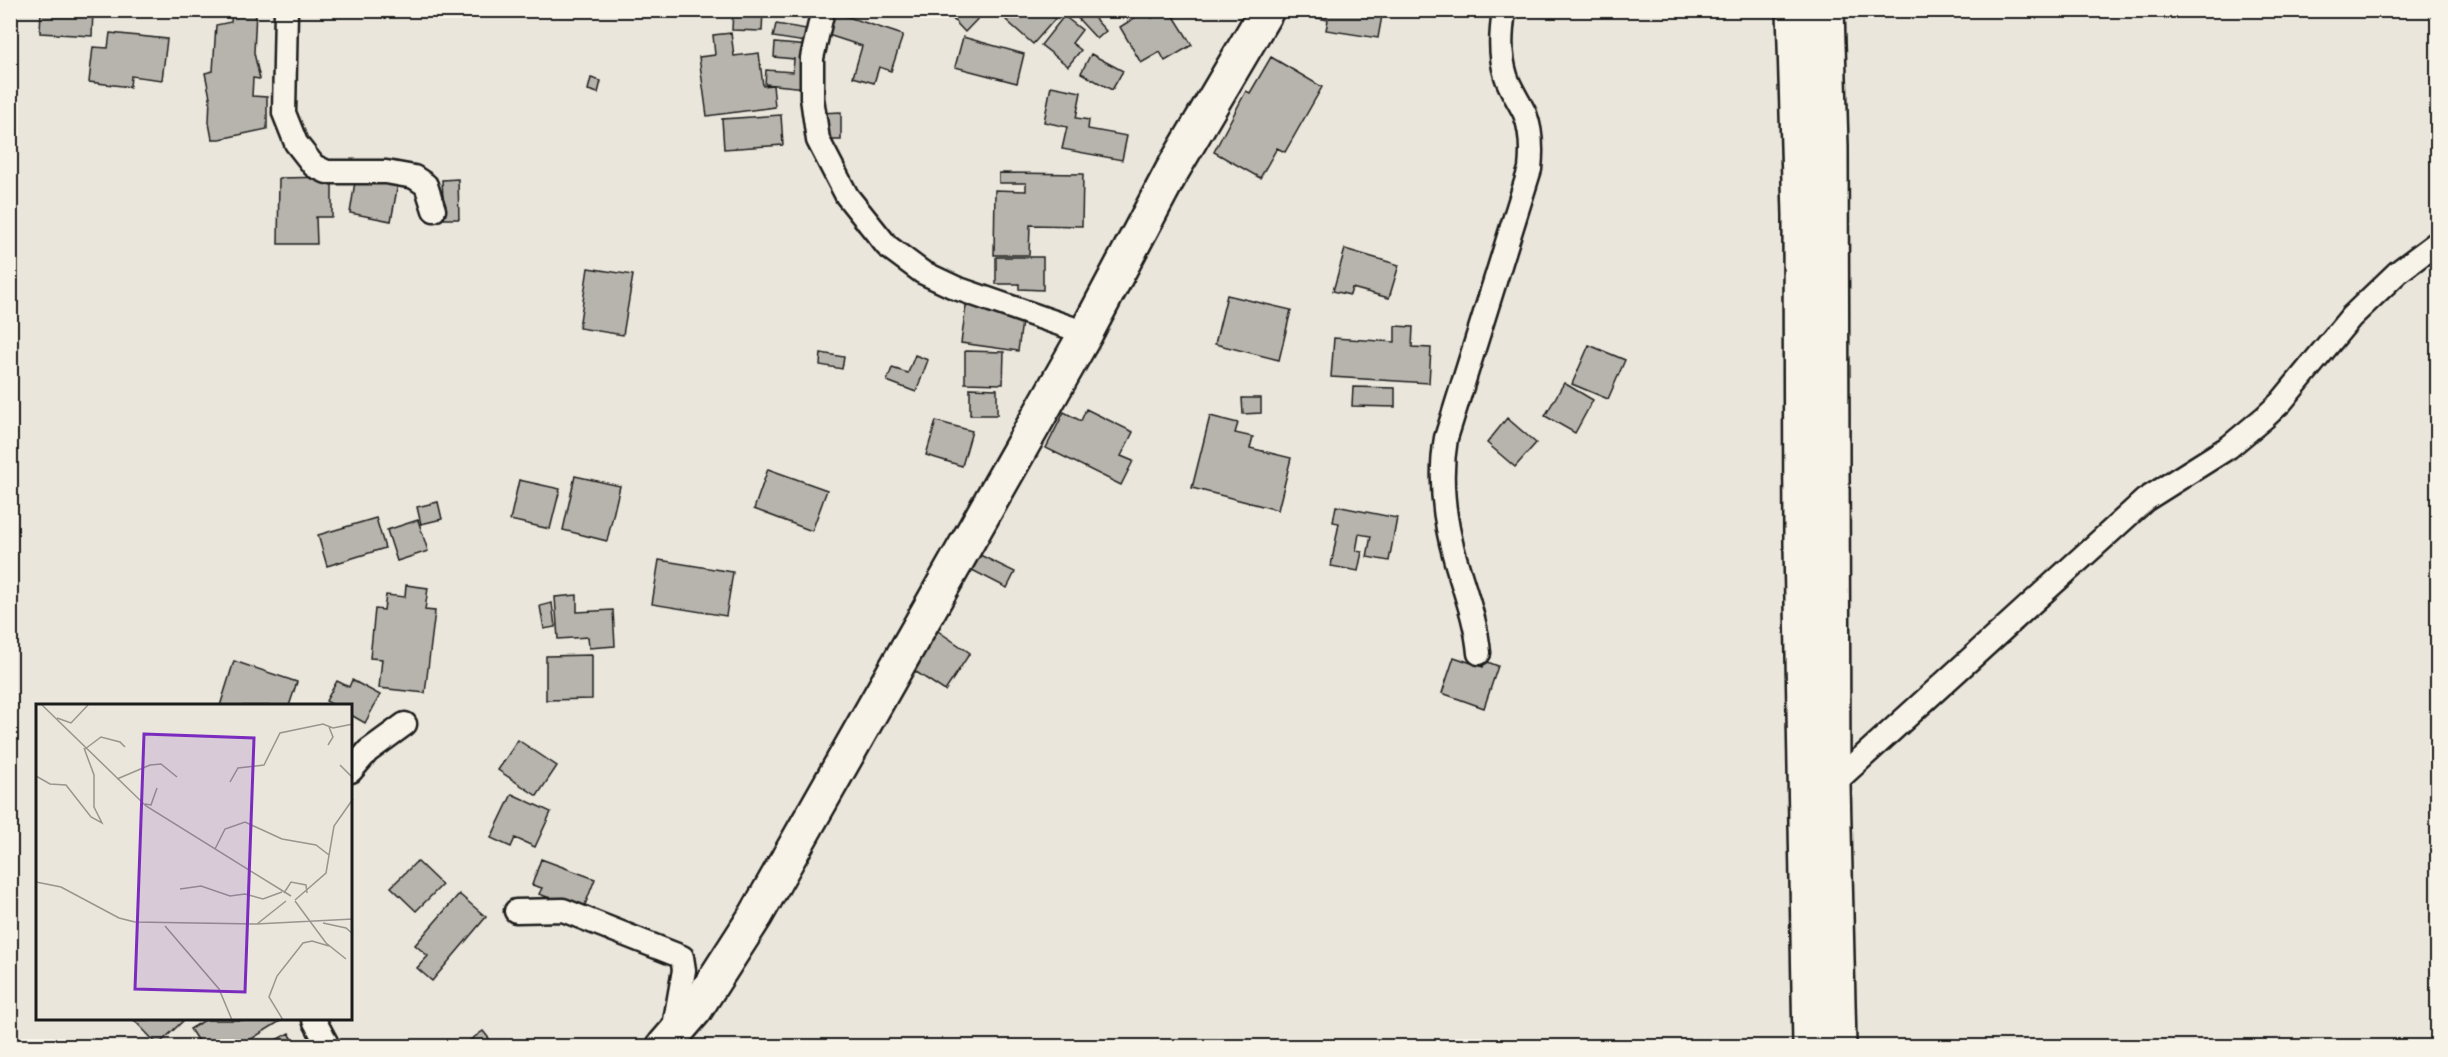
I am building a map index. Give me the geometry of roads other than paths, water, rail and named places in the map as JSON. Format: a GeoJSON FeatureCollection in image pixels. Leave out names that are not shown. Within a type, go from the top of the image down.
{"type":"FeatureCollection","features":[{"type":"Feature","properties":{"kind":"main road"},"geometry":{"type":"LineString","coordinates":[[668,1042],[695,1010],[756,915],[1086,333],[1172,171],[1267,10]]}},
{"type":"Feature","properties":{"kind":"main road"},"geometry":{"type":"LineString","coordinates":[[1794,10],[1800,215],[1801,544],[1810,1047]]}},
{"type":"Feature","properties":{"kind":"main road"},"geometry":{"type":"LineString","coordinates":[[1827,10],[1831,146],[1833,784],[1839,1047]]}},
{"type":"Feature","properties":{"kind":"street"},"geometry":{"type":"LineString","coordinates":[[286,10],[284,112],[296,143],[314,166],[327,172],[386,172],[414,177],[426,185],[434,210]]}},
{"type":"Feature","properties":{"kind":"street"},"geometry":{"type":"LineString","coordinates":[[824,10],[812,58],[812,98],[818,140],[847,196],[887,246],[921,272],[956,288],[1086,333]]}},
{"type":"Feature","properties":{"kind":"street"},"geometry":{"type":"LineString","coordinates":[[1479,653],[1474,615],[1451,542],[1442,487],[1442,470],[1446,438],[1526,183],[1532,155],[1529,128],[1507,79],[1503,63],[1501,40],[1504,10]]}},
{"type":"Feature","properties":{"kind":"street"},"geometry":{"type":"LineString","coordinates":[[1833,784],[2145,500],[2229,447],[2265,417],[2281,402],[2351,317],[2397,272],[2438,242]]}},
{"type":"Feature","properties":{"kind":"street"},"geometry":{"type":"LineString","coordinates":[[352,770],[368,751],[405,724]]}},
{"type":"Feature","properties":{"kind":"street"},"geometry":{"type":"LineString","coordinates":[[516,911],[563,910],[682,957],[684,970],[668,1042]]}},
{"type":"Feature","properties":{"kind":"street"},"geometry":{"type":"LineString","coordinates":[[315,1021],[328,1047]]}}]}
